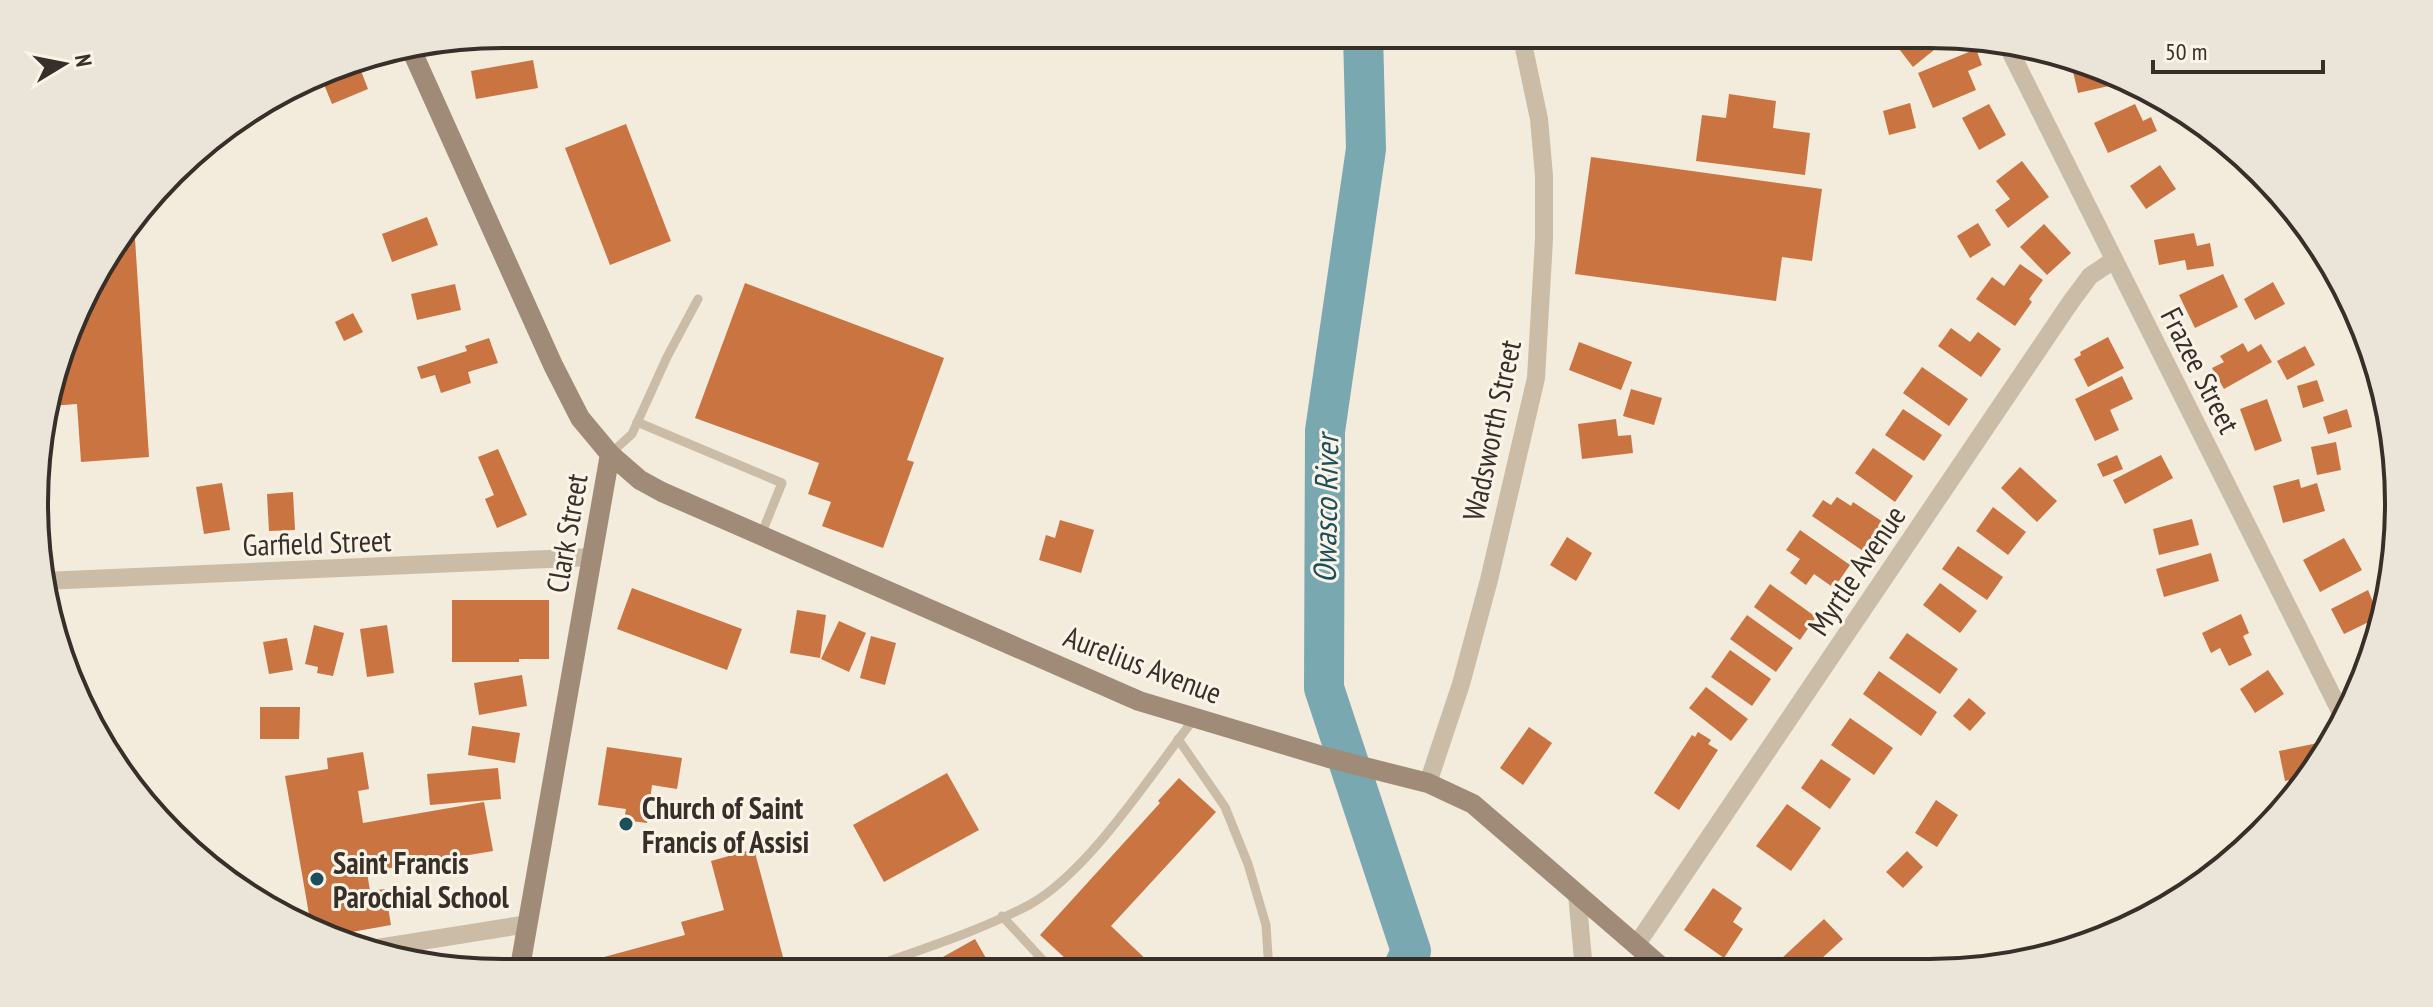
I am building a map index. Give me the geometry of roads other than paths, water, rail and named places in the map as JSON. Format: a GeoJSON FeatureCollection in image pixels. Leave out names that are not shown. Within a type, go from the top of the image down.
{"type":"FeatureCollection","features":[{"type":"Feature","properties":{"kind":"street","name":"Wadsworth Street"},"geometry":{"type":"LineString","coordinates":[[1419,780],[1461,684],[1489,580],[1536,378],[1544,239],[1544,176],[1539,119],[1524,48]]}},
{"type":"Feature","properties":{"kind":"street","name":"Frazee Street"},"geometry":{"type":"LineString","coordinates":[[2013,56],[2337,706]]}},
{"type":"Feature","properties":{"kind":"street","name":"Clark Street"},"geometry":{"type":"LineString","coordinates":[[415,57],[553,365],[580,418],[610,454],[522,959]]}},
{"type":"Feature","properties":{"kind":"street","name":"Myrtle Avenue"},"geometry":{"type":"LineString","coordinates":[[1637,944],[2070,303],[2090,276],[2114,260]]}},
{"type":"Feature","properties":{"kind":"street","name":"Aurelius Avenue"},"geometry":{"type":"LineString","coordinates":[[610,454],[640,480],[662,492],[1139,701],[1329,758],[1419,780],[1473,804],[1653,959]]}},
{"type":"Feature","properties":{"kind":"street","name":"Garfield Street"},"geometry":{"type":"LineString","coordinates":[[55,580],[593,557]]}},
{"type":"Feature","properties":{"kind":"street"},"geometry":{"type":"LineString","coordinates":[[1577,894],[1583,959]]}},
{"type":"Feature","properties":{"kind":"street"},"geometry":{"type":"LineString","coordinates":[[395,945],[528,924]]}},
{"type":"Feature","properties":{"kind":"lane"},"geometry":{"type":"LineString","coordinates":[[610,454],[632,434],[698,299]]}},
{"type":"Feature","properties":{"kind":"lane"},"geometry":{"type":"LineString","coordinates":[[637,422],[782,483],[761,535]]}},
{"type":"Feature","properties":{"kind":"lane"},"geometry":{"type":"LineString","coordinates":[[894,959],[1030,904],[1067,877],[1105,835],[1194,719]]}},
{"type":"Feature","properties":{"kind":"lane"},"geometry":{"type":"LineString","coordinates":[[1178,739],[1225,807],[1248,864],[1266,925],[1268,959]]}},
{"type":"Feature","properties":{"kind":"lane"},"geometry":{"type":"LineString","coordinates":[[1002,916],[1042,959]]}},
{"type":"Feature","properties":{"kind":"waterway","name":"Owasco River"},"geometry":{"type":"LineString","coordinates":[[1363,48],[1366,149],[1325,431],[1324,688],[1411,951],[1407,959]]}},
{"type":"Feature","properties":{"kind":"place","name":"Church of Saint Francis of Assisi"},"geometry":{"type":"Point","coordinates":[626,824]}},
{"type":"Feature","properties":{"kind":"place","name":"Saint Francis Parochial School"},"geometry":{"type":"Point","coordinates":[317,879]}}]}
